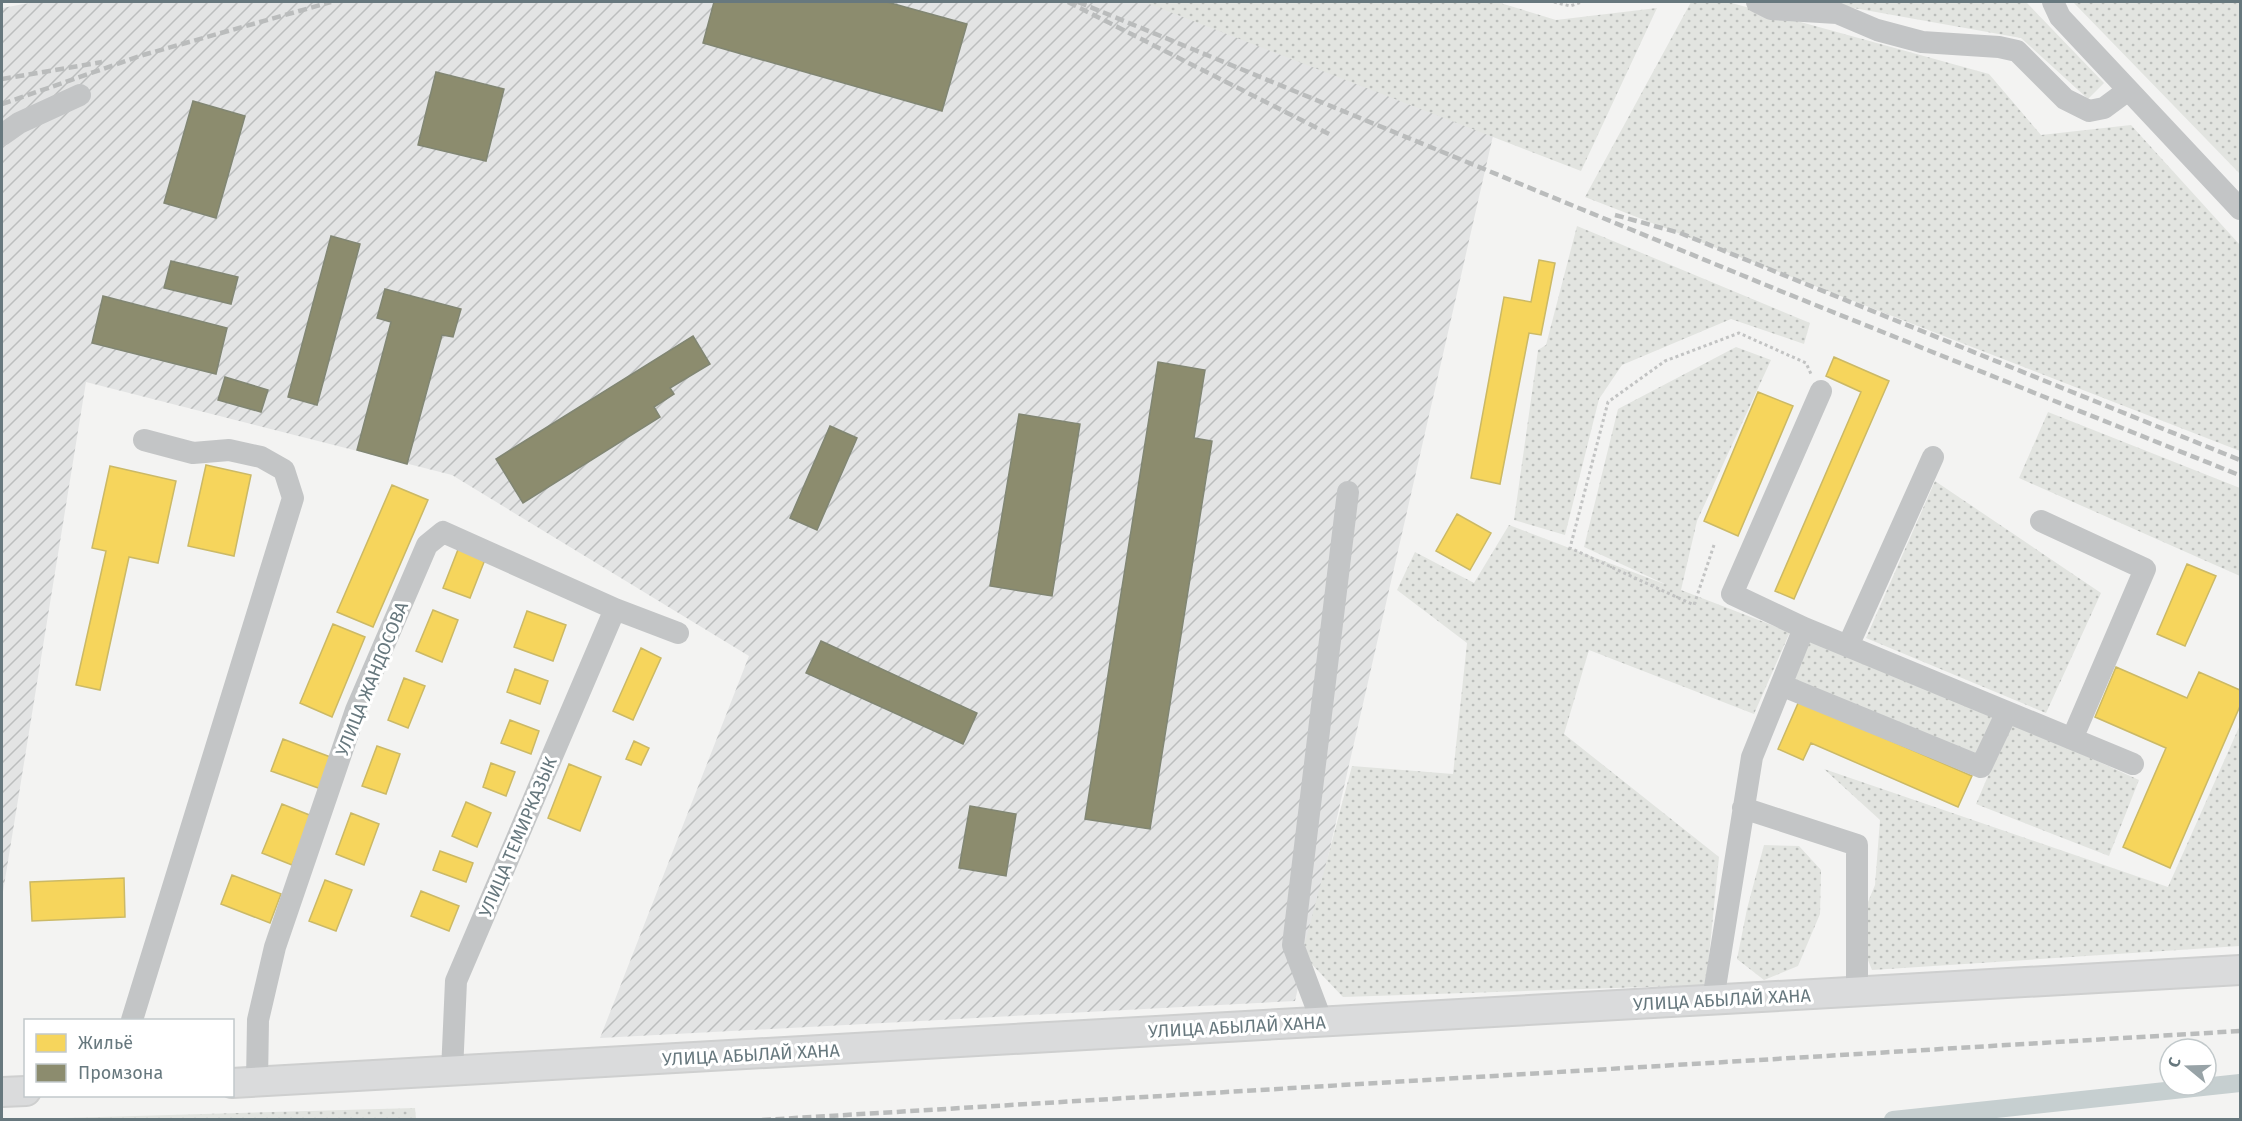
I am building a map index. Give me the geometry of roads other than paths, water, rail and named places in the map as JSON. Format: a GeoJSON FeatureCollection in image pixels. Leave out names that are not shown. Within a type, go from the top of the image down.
{"type":"FeatureCollection","features":[{"type":"Feature","properties":{"kind":"main road","name":"УЛИЦА АБЫЛАЙ ХАНА"},"geometry":{"type":"LineString","coordinates":[[245,1083],[2241,970]]}},
{"type":"Feature","properties":{"kind":"main road"},"geometry":{"type":"LineString","coordinates":[[2,1092],[24,1091]]}},
{"type":"Feature","properties":{"kind":"street"},"geometry":{"type":"LineString","coordinates":[[1757,2],[1771,9],[1837,13],[1877,30],[1922,42],[1999,47],[2017,51],[2065,99],[2089,111],[2104,108],[2127,91]]}},
{"type":"Feature","properties":{"kind":"street"},"geometry":{"type":"LineString","coordinates":[[2053,7],[2127,91],[2241,208]]}},
{"type":"Feature","properties":{"kind":"street"},"geometry":{"type":"LineString","coordinates":[[2,135],[19,123],[80,94]]}},
{"type":"Feature","properties":{"kind":"street"},"geometry":{"type":"LineString","coordinates":[[1821,391],[1732,594],[1804,628],[2133,764]]}},
{"type":"Feature","properties":{"kind":"street"},"geometry":{"type":"LineString","coordinates":[[132,1019],[293,498],[284,470],[261,457],[229,450],[193,453],[144,440]]}},
{"type":"Feature","properties":{"kind":"street"},"geometry":{"type":"LineString","coordinates":[[1848,646],[1933,458]]}},
{"type":"Feature","properties":{"kind":"street"},"geometry":{"type":"LineString","coordinates":[[1322,1022],[1293,945],[1348,492]]}},
{"type":"Feature","properties":{"kind":"street"},"geometry":{"type":"LineString","coordinates":[[2041,521],[2145,569],[2072,739]]}},
{"type":"Feature","properties":{"kind":"street","name":"УЛИЦА ЖАНДОСОВА"},"geometry":{"type":"LineString","coordinates":[[245,1083],[275,947],[356,710],[426,545],[443,532],[615,609],[678,633]]}},
{"type":"Feature","properties":{"kind":"street","name":"УЛИЦА ТЕМИРКАЗЫК"},"geometry":{"type":"LineString","coordinates":[[452,1072],[456,981],[615,609]]}},
{"type":"Feature","properties":{"kind":"street"},"geometry":{"type":"LineString","coordinates":[[1713,1000],[1752,758],[1804,628]]}},
{"type":"Feature","properties":{"kind":"street"},"geometry":{"type":"LineString","coordinates":[[1781,685],[1981,767],[2007,712]]}},
{"type":"Feature","properties":{"kind":"street"},"geometry":{"type":"LineString","coordinates":[[1743,808],[1857,845],[1857,992]]}},
{"type":"Feature","properties":{"kind":"waterway"},"geometry":{"type":"LineString","coordinates":[[1893,1120],[2240,1083]]}},
{"type":"Feature","properties":{"kind":"railway"},"geometry":{"type":"LineString","coordinates":[[2,104],[143,55],[331,2]]}},
{"type":"Feature","properties":{"kind":"railway"},"geometry":{"type":"LineString","coordinates":[[1068,2],[1331,135]]}},
{"type":"Feature","properties":{"kind":"railway"},"geometry":{"type":"LineString","coordinates":[[1078,2],[1778,290],[2239,475]]}},
{"type":"Feature","properties":{"kind":"railway"},"geometry":{"type":"LineString","coordinates":[[2,79],[102,62]]}},
{"type":"Feature","properties":{"kind":"railway"},"geometry":{"type":"LineString","coordinates":[[1615,215],[1680,233],[2240,460]]}},
{"type":"Feature","properties":{"kind":"railway"},"geometry":{"type":"LineString","coordinates":[[762,1120],[2240,1031]]}}]}
